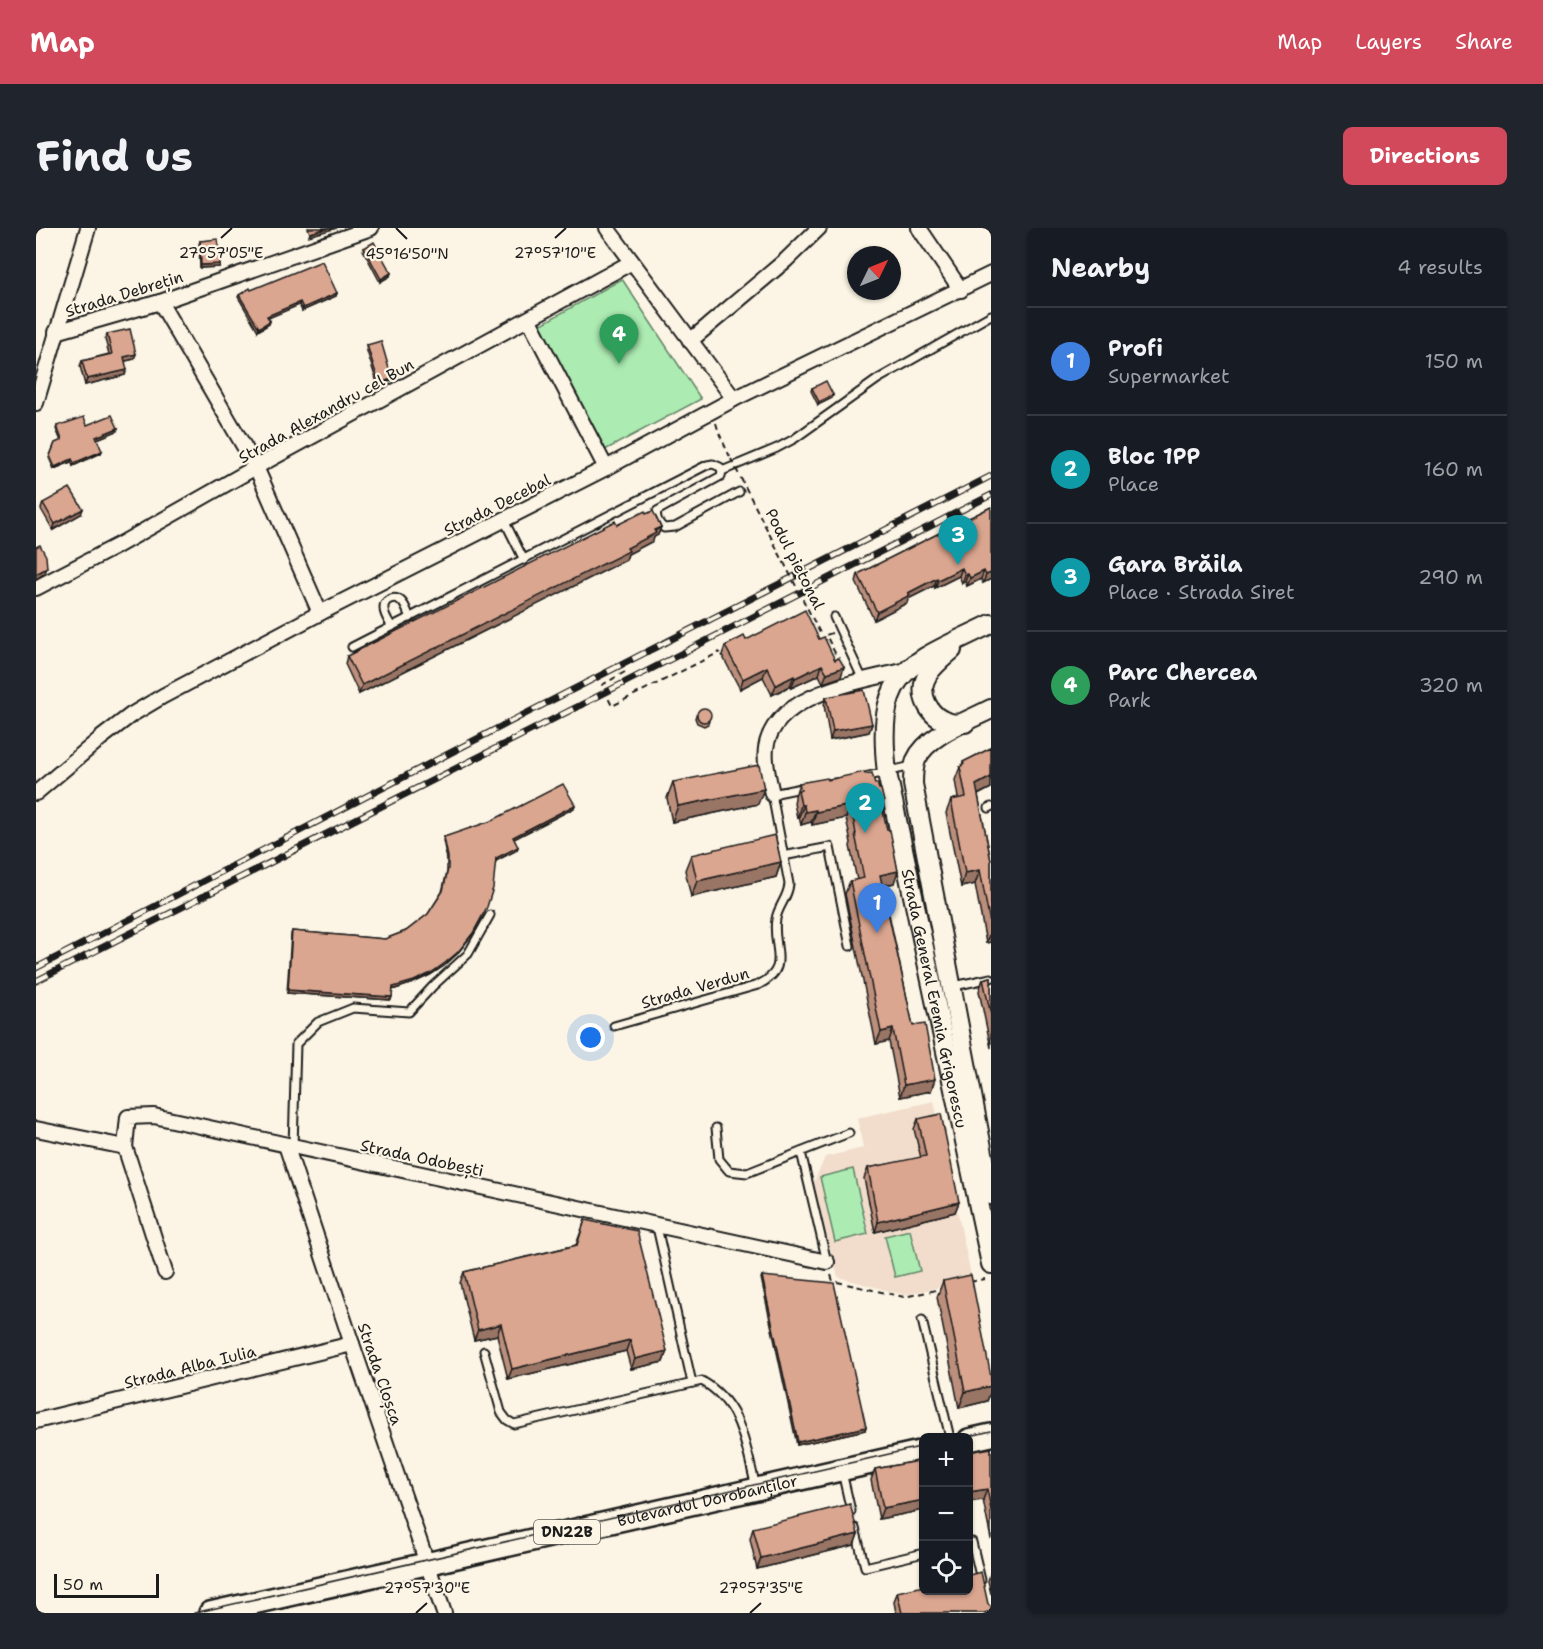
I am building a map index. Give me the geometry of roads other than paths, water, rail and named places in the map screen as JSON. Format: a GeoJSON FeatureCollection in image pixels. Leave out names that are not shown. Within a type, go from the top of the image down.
{"type":"FeatureCollection","features":[{"type":"Feature","properties":{"kind":"main road"},"geometry":{"type":"LineString","coordinates":[[973,1439],[991,1435]]}},
{"type":"Feature","properties":{"kind":"main road","name":"Bulevardul Dorobanților"},"geometry":{"type":"LineString","coordinates":[[210,1613],[919,1452]]}},
{"type":"Feature","properties":{"kind":"street"},"geometry":{"type":"LineString","coordinates":[[36,403],[88,228]]}},
{"type":"Feature","properties":{"kind":"street","name":"Strada Debrețin"},"geometry":{"type":"LineString","coordinates":[[56,332],[159,302],[371,228]]}},
{"type":"Feature","properties":{"kind":"street"},"geometry":{"type":"LineString","coordinates":[[608,228],[734,399]]}},
{"type":"Feature","properties":{"kind":"street"},"geometry":{"type":"LineString","coordinates":[[690,341],[786,260],[819,228]]}},
{"type":"Feature","properties":{"kind":"street"},"geometry":{"type":"LineString","coordinates":[[919,228],[961,290]]}},
{"type":"Feature","properties":{"kind":"street","name":"Strada Alexandru cel Bun"},"geometry":{"type":"LineString","coordinates":[[36,588],[117,546],[256,467],[632,262]]}},
{"type":"Feature","properties":{"kind":"street","name":"Strada Decebal"},"geometry":{"type":"LineString","coordinates":[[36,793],[131,715],[163,696],[320,613],[606,468],[734,399],[991,274]]}},
{"type":"Feature","properties":{"kind":"street"},"geometry":{"type":"LineString","coordinates":[[159,302],[256,467],[320,613]]}},
{"type":"Feature","properties":{"kind":"street"},"geometry":{"type":"LineString","coordinates":[[529,320],[606,468]]}},
{"type":"Feature","properties":{"kind":"street"},"geometry":{"type":"LineString","coordinates":[[772,794],[765,754],[768,739],[777,724],[789,712],[824,691],[907,670],[926,656],[991,624]]}},
{"type":"Feature","properties":{"kind":"street"},"geometry":{"type":"LineString","coordinates":[[966,723],[953,723],[939,718],[928,707],[923,694],[929,673],[967,636]]}},
{"type":"Feature","properties":{"kind":"street","name":"Strada General Eremia Grigorescu"},"geometry":{"type":"LineString","coordinates":[[907,670],[900,677],[886,711],[884,731],[888,773],[991,1264]]}},
{"type":"Feature","properties":{"kind":"street"},"geometry":{"type":"LineString","coordinates":[[915,765],[920,754],[932,741],[991,709]]}},
{"type":"Feature","properties":{"kind":"street","name":"Strada General Eremia Grigorescu"},"geometry":{"type":"LineString","coordinates":[[915,765],[913,784],[990,1187]]}},
{"type":"Feature","properties":{"kind":"street","name":"Strada Odobești"},"geometry":{"type":"LineString","coordinates":[[125,1147],[128,1117],[154,1116],[657,1227],[827,1262]]}},
{"type":"Feature","properties":{"kind":"street"},"geometry":{"type":"LineString","coordinates":[[36,1129],[125,1147],[165,1272]]}},
{"type":"Feature","properties":{"kind":"street","name":"Strada Cloșca"},"geometry":{"type":"LineString","coordinates":[[290,1146],[352,1344],[444,1613]]}},
{"type":"Feature","properties":{"kind":"street","name":"Strada Alba Iulia"},"geometry":{"type":"LineString","coordinates":[[36,1421],[352,1344]]}},
{"type":"Feature","properties":{"kind":"lane"},"geometry":{"type":"LineString","coordinates":[[739,492],[675,527],[664,528],[657,520],[657,511],[721,476],[722,471],[794,439],[878,379],[991,315]]}},
{"type":"Feature","properties":{"kind":"lane"},"geometry":{"type":"LineString","coordinates":[[352,647],[707,465],[717,465],[722,471]]}},
{"type":"Feature","properties":{"kind":"lane"},"geometry":{"type":"LineString","coordinates":[[504,520],[524,560]]}},
{"type":"Feature","properties":{"kind":"lane"},"geometry":{"type":"LineString","coordinates":[[392,627],[384,608],[384,604],[389,599],[395,598],[401,601],[410,618]]}},
{"type":"Feature","properties":{"kind":"lane"},"geometry":{"type":"LineString","coordinates":[[834,617],[864,680]]}},
{"type":"Feature","properties":{"kind":"lane"},"geometry":{"type":"LineString","coordinates":[[853,779],[888,773],[915,765]]}},
{"type":"Feature","properties":{"kind":"lane"},"geometry":{"type":"LineString","coordinates":[[772,794],[818,785]]}},
{"type":"Feature","properties":{"kind":"lane","name":"Strada Verdun"},"geometry":{"type":"LineString","coordinates":[[614,1026],[758,985],[768,980],[777,968],[779,957],[776,918],[788,891],[772,794]]}},
{"type":"Feature","properties":{"kind":"lane"},"geometry":{"type":"LineString","coordinates":[[783,856],[830,847],[850,946]]}},
{"type":"Feature","properties":{"kind":"lane"},"geometry":{"type":"LineString","coordinates":[[290,1146],[296,1044],[318,1022],[353,1008],[409,1012],[468,954],[490,915]]}},
{"type":"Feature","properties":{"kind":"lane"},"geometry":{"type":"LineString","coordinates":[[951,986],[991,978]]}},
{"type":"Feature","properties":{"kind":"lane"},"geometry":{"type":"LineString","coordinates":[[716,1128],[719,1159],[729,1171],[747,1173],[849,1133]]}},
{"type":"Feature","properties":{"kind":"lane"},"geometry":{"type":"LineString","coordinates":[[801,1152],[827,1262]]}},
{"type":"Feature","properties":{"kind":"lane"},"geometry":{"type":"LineString","coordinates":[[657,1227],[692,1383]]}},
{"type":"Feature","properties":{"kind":"lane"},"geometry":{"type":"LineString","coordinates":[[922,1320],[949,1433]]}},
{"type":"Feature","properties":{"kind":"lane"},"geometry":{"type":"LineString","coordinates":[[484,1351],[501,1412],[507,1420],[514,1424],[702,1381],[711,1386],[732,1408],[740,1425],[757,1489]]}},
{"type":"Feature","properties":{"kind":"lane"},"geometry":{"type":"LineString","coordinates":[[842,1470],[865,1567],[919,1554]]}},
{"type":"Feature","properties":{"kind":"lane"},"geometry":{"type":"LineString","coordinates":[[973,1546],[985,1593]]}},
{"type":"Feature","properties":{"kind":"tram line"},"geometry":{"type":"LineString","coordinates":[[973,1435],[991,1431]]}},
{"type":"Feature","properties":{"kind":"tram line"},"geometry":{"type":"LineString","coordinates":[[194,1613],[919,1447]]}},
{"type":"Feature","properties":{"kind":"railway"},"geometry":{"type":"LineString","coordinates":[[36,968],[527,713],[991,476]]}},
{"type":"Feature","properties":{"kind":"railway"},"geometry":{"type":"LineString","coordinates":[[36,981],[991,495]]}},
{"type":"Feature","properties":{"kind":"place","name":"Parc Chercea"},"geometry":{"type":"Point","coordinates":[619,364]}},
{"type":"Feature","properties":{"kind":"place","name":"Gara Brăila"},"geometry":{"type":"Point","coordinates":[958,565]}},
{"type":"Feature","properties":{"kind":"place","name":"Bloc 1PP"},"geometry":{"type":"Point","coordinates":[865,833]}},
{"type":"Feature","properties":{"kind":"place","name":"Profi"},"geometry":{"type":"Point","coordinates":[877,933]}}]}
